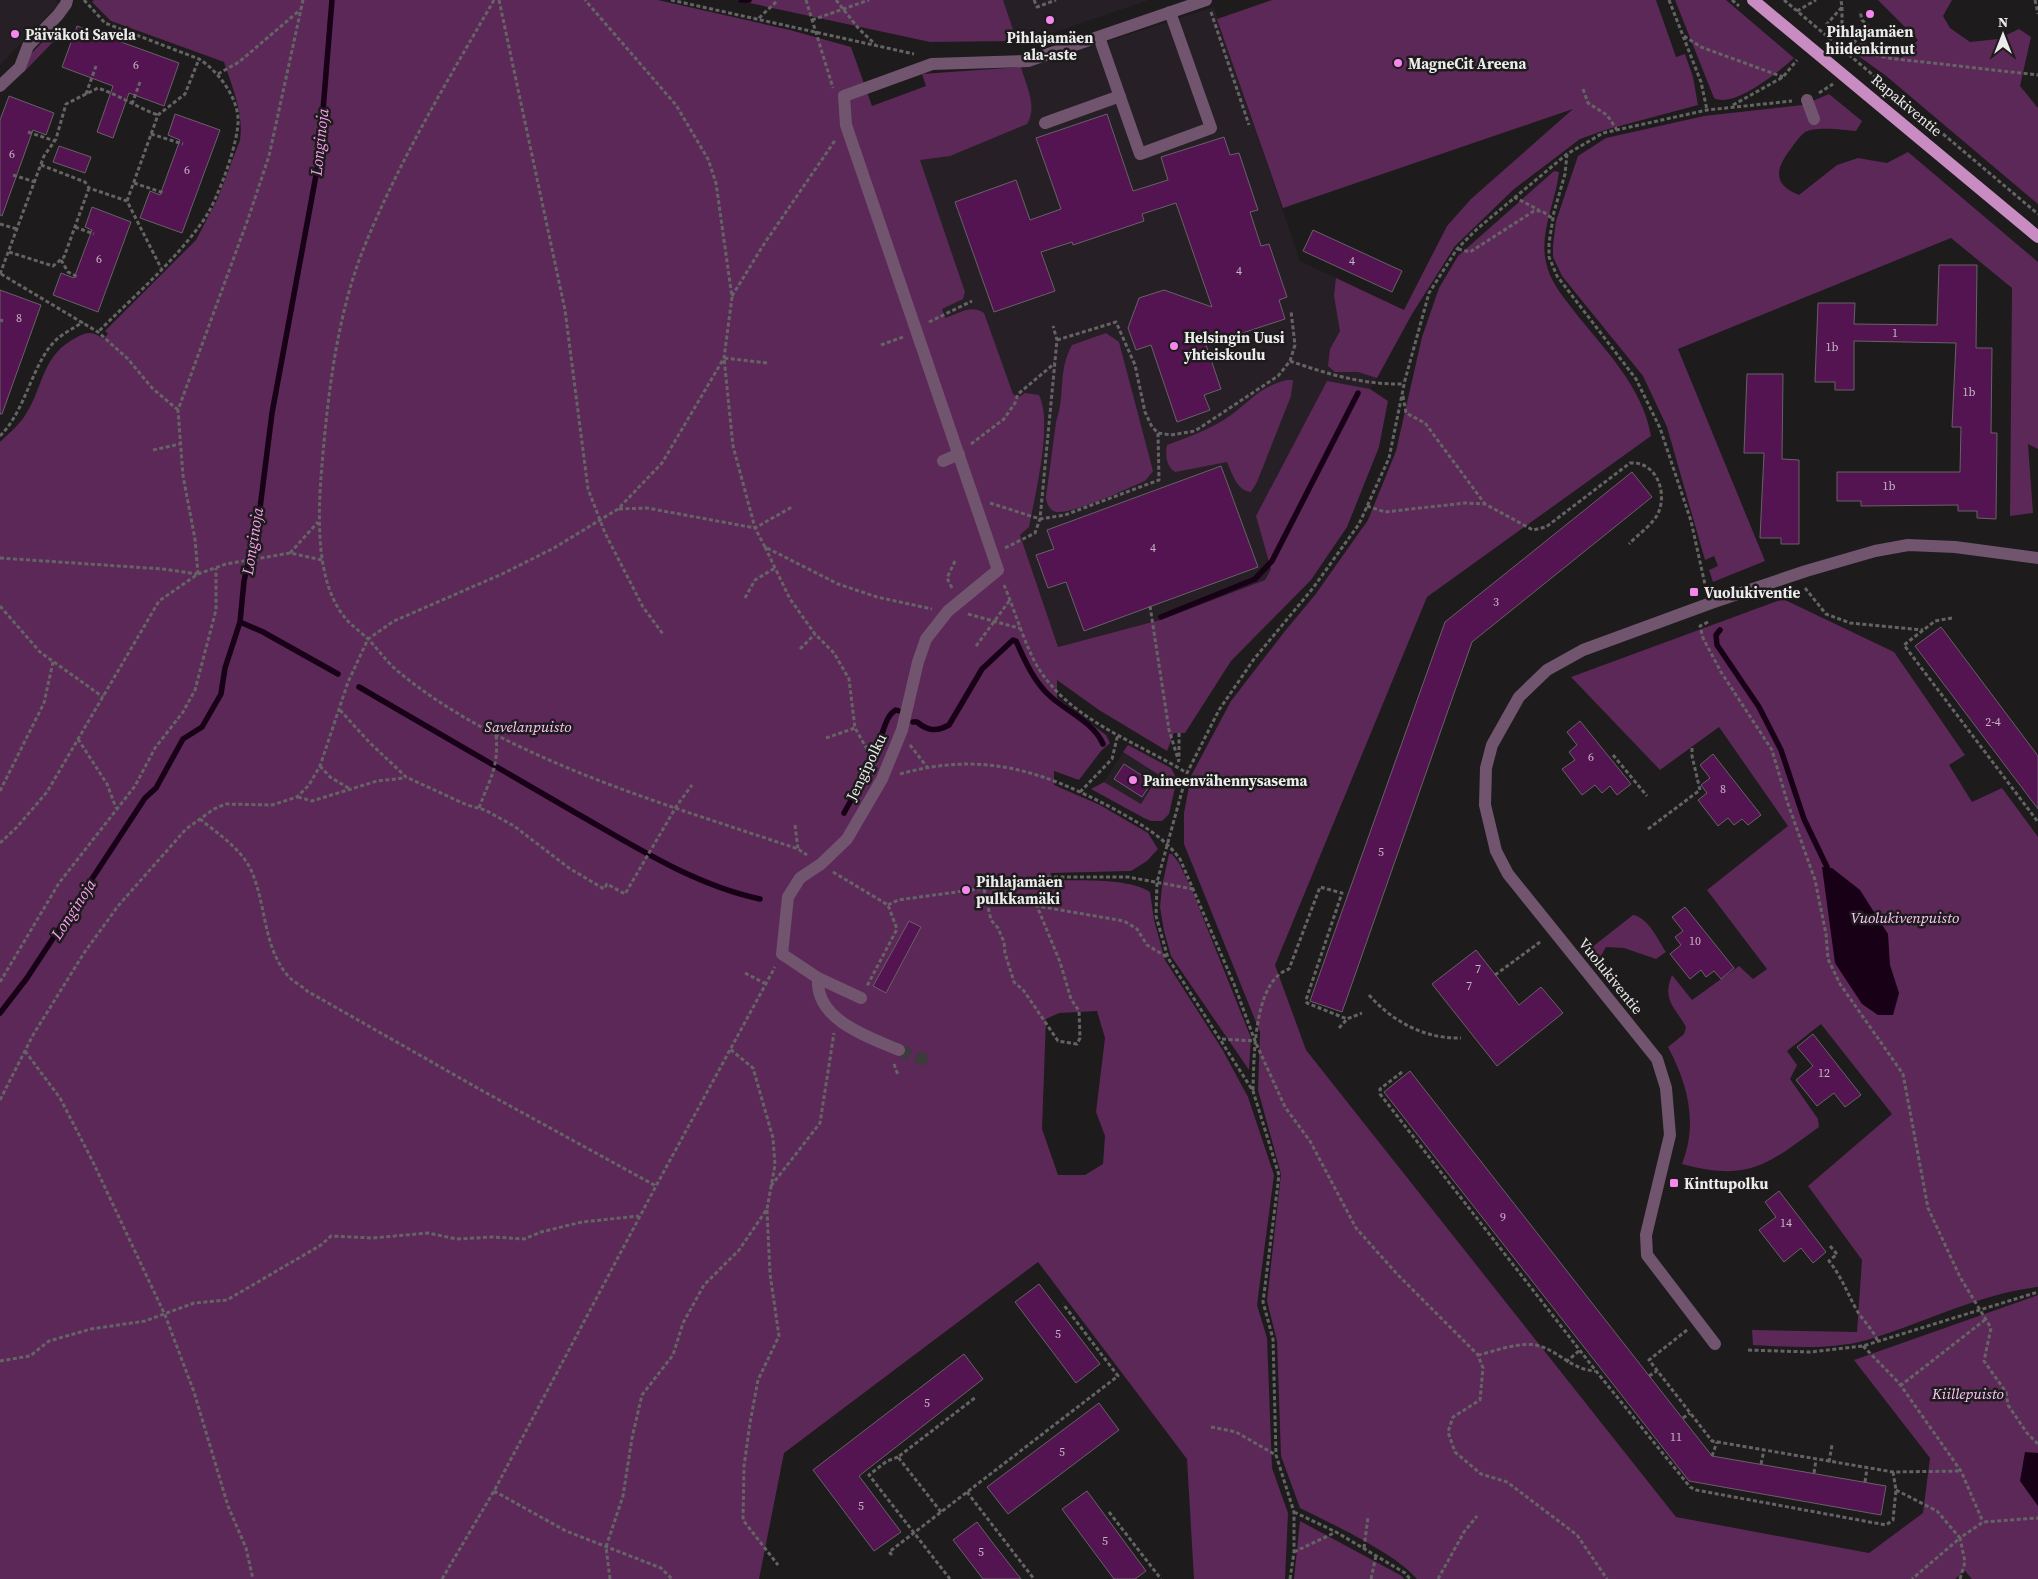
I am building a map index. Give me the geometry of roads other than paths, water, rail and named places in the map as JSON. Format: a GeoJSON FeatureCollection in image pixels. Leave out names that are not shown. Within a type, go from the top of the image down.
{"type":"FeatureCollection","features":[{"type":"Feature","properties":{"kind":"main road","name":"Rapakiventie"},"geometry":{"type":"LineString","coordinates":[[1753,0],[1845,74],[2038,237]]}},
{"type":"Feature","properties":{"kind":"street"},"geometry":{"type":"LineString","coordinates":[[0,86],[20,67],[28,46],[58,15],[67,0]]}},
{"type":"Feature","properties":{"kind":"street"},"geometry":{"type":"LineString","coordinates":[[943,461],[959,454],[846,125],[844,96],[932,64],[1028,61],[1170,12],[1208,4]]}},
{"type":"Feature","properties":{"kind":"street"},"geometry":{"type":"LineString","coordinates":[[1098,37],[1140,154],[1212,128],[1170,12]]}},
{"type":"Feature","properties":{"kind":"street"},"geometry":{"type":"LineString","coordinates":[[1045,123],[1120,96]]}},
{"type":"Feature","properties":{"kind":"street"},"geometry":{"type":"LineString","coordinates":[[1807,100],[1814,119]]}},
{"type":"Feature","properties":{"kind":"street","name":"Jengipolku"},"geometry":{"type":"LineString","coordinates":[[818,978],[782,954],[788,897],[800,878],[821,864],[847,839],[882,779],[902,730],[918,662],[926,639],[953,607],[996,564],[959,454]]}},
{"type":"Feature","properties":{"kind":"street","name":"Vuolukiventie"},"geometry":{"type":"LineString","coordinates":[[1715,1344],[1647,1255],[1646,1235],[1670,1135],[1666,1088],[1657,1059],[1508,874],[1496,851],[1485,805],[1486,768],[1492,745],[1519,697],[1547,670],[1583,650],[1711,603],[1806,571],[1875,551],[1908,546],[1991,550],[2038,558]]}},
{"type":"Feature","properties":{"kind":"street"},"geometry":{"type":"LineString","coordinates":[[861,998],[818,978],[818,987],[824,1004],[848,1028],[899,1050]]}},
{"type":"Feature","properties":{"kind":"waterway","name":"Longinoja"},"geometry":{"type":"LineString","coordinates":[[0,1013],[27,978],[145,798],[156,788],[183,739],[202,727],[221,694],[225,668],[240,622],[244,581],[259,516],[272,413],[319,159],[332,0]]}},
{"type":"Feature","properties":{"kind":"waterway"},"geometry":{"type":"LineString","coordinates":[[741,0],[749,0]]}},
{"type":"Feature","properties":{"kind":"waterway"},"geometry":{"type":"LineString","coordinates":[[1161,617],[1255,579],[1272,561],[1358,393]]}},
{"type":"Feature","properties":{"kind":"waterway"},"geometry":{"type":"LineString","coordinates":[[240,622],[263,632],[338,674]]}},
{"type":"Feature","properties":{"kind":"waterway"},"geometry":{"type":"LineString","coordinates":[[1720,630],[1716,635],[1717,645],[1759,707],[1781,750],[1804,819],[1827,867]]}},
{"type":"Feature","properties":{"kind":"waterway"},"geometry":{"type":"LineString","coordinates":[[913,722],[917,722],[932,730],[949,725],[982,669],[1013,640],[1016,641],[1030,671],[1045,691],[1087,723],[1099,736],[1103,744]]}},
{"type":"Feature","properties":{"kind":"waterway"},"geometry":{"type":"LineString","coordinates":[[359,687],[665,863],[712,884],[760,899]]}},
{"type":"Feature","properties":{"kind":"waterway"},"geometry":{"type":"LineString","coordinates":[[876,746],[889,717],[896,710],[899,711]]}},
{"type":"Feature","properties":{"kind":"waterway"},"geometry":{"type":"LineString","coordinates":[[844,813],[867,771]]}},
{"type":"Feature","properties":{"kind":"tunnel"},"geometry":{"type":"LineString","coordinates":[[899,1050],[927,1061]]}},
{"type":"Feature","properties":{"kind":"place","name":"Pihlajamäen hiidenkirnut"},"geometry":{"type":"Point","coordinates":[1870,14]}},
{"type":"Feature","properties":{"kind":"place","name":"Pihlajamäen ala-aste"},"geometry":{"type":"Point","coordinates":[1050,20]}},
{"type":"Feature","properties":{"kind":"place","name":"Päiväkoti Savela"},"geometry":{"type":"Point","coordinates":[15,34]}},
{"type":"Feature","properties":{"kind":"place","name":"MagneCit Areena"},"geometry":{"type":"Point","coordinates":[1398,63]}},
{"type":"Feature","properties":{"kind":"place","name":"Helsingin Uusi yhteiskoulu"},"geometry":{"type":"Point","coordinates":[1174,346]}},
{"type":"Feature","properties":{"kind":"place","name":"Vuolukiventie"},"geometry":{"type":"Point","coordinates":[1694,592]}},
{"type":"Feature","properties":{"kind":"place","name":"Paineenvähennysasema"},"geometry":{"type":"Point","coordinates":[1133,780]}},
{"type":"Feature","properties":{"kind":"place","name":"Pihlajamäen pulkkamäki"},"geometry":{"type":"Point","coordinates":[966,890]}},
{"type":"Feature","properties":{"kind":"place","name":"Kinttupolku"},"geometry":{"type":"Point","coordinates":[1674,1183]}},
{"type":"Feature","properties":{"kind":"park label","name":"Savelanpuisto"},"geometry":{"type":"Point","coordinates":[528,726]}},
{"type":"Feature","properties":{"kind":"park label","name":"Vuolukivenpuisto"},"geometry":{"type":"Point","coordinates":[1905,917]}},
{"type":"Feature","properties":{"kind":"park label","name":"Kiillepuisto"},"geometry":{"type":"Point","coordinates":[1968,1393]}}]}
